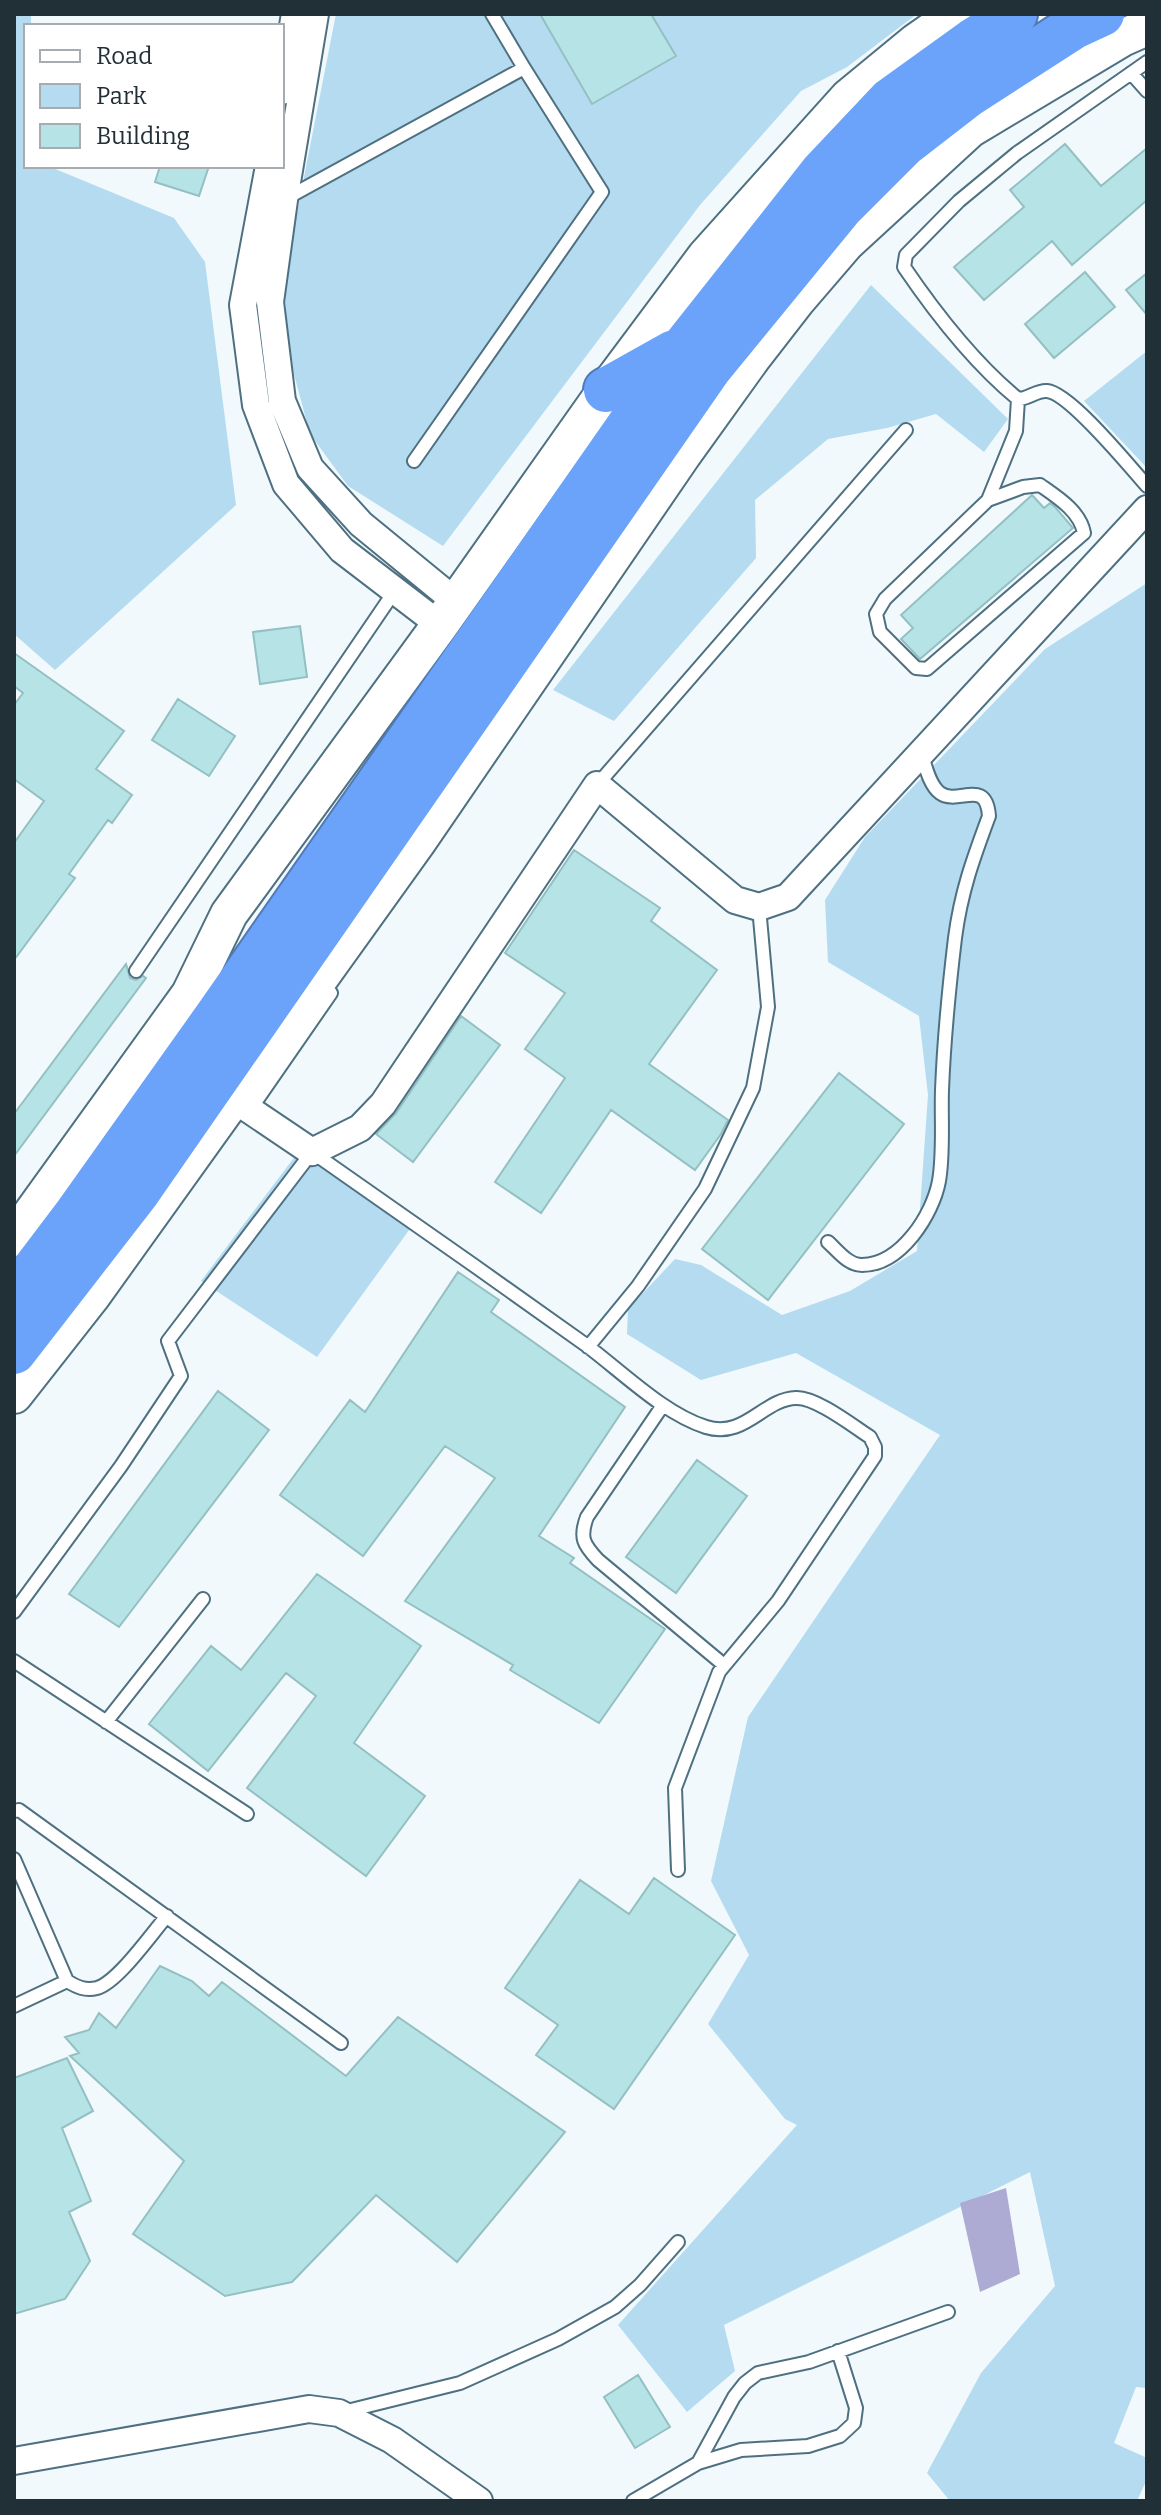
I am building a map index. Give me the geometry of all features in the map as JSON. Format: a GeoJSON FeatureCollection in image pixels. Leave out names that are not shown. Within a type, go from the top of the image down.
{"type":"FeatureCollection","features":[{"type":"Feature","properties":{"kind":"highway"},"geometry":{"type":"LineString","coordinates":[[14,1352],[138,1192],[823,171],[890,100],[1015,14]]}},
{"type":"Feature","properties":{"kind":"highway"},"geometry":{"type":"LineString","coordinates":[[14,1296],[698,357],[905,144],[967,96],[1074,27],[1102,14]]}},
{"type":"Feature","properties":{"kind":"highway"},"geometry":{"type":"LineString","coordinates":[[606,390],[698,357]]}},
{"type":"Feature","properties":{"kind":"highway"},"geometry":{"type":"LineString","coordinates":[[683,454],[698,357]]}},
{"type":"Feature","properties":{"kind":"street"},"geometry":{"type":"LineString","coordinates":[[284,79],[295,14]]}},
{"type":"Feature","properties":{"kind":"street"},"geometry":{"type":"LineString","coordinates":[[284,152],[315,14]]}},
{"type":"Feature","properties":{"kind":"street"},"geometry":{"type":"LineString","coordinates":[[14,1238],[190,994],[229,914],[706,256],[848,98],[916,42],[956,14]]}},
{"type":"Feature","properties":{"kind":"street"},"geometry":{"type":"LineString","coordinates":[[14,1395],[243,1108],[450,793],[683,454],[797,300],[846,243],[970,129],[1122,38],[1147,27]]}},
{"type":"Feature","properties":{"kind":"street"},"geometry":{"type":"LineString","coordinates":[[269,168],[272,206],[270,302],[282,401],[310,468],[447,613]]}},
{"type":"Feature","properties":{"kind":"street"},"geometry":{"type":"LineString","coordinates":[[281,168],[243,305],[256,405],[286,484],[342,550],[394,592],[447,613]]}},
{"type":"Feature","properties":{"kind":"street"},"geometry":{"type":"LineString","coordinates":[[243,1108],[312,1152],[360,1128],[383,1104],[597,785],[735,900],[759,907],[788,897],[1147,509]]}},
{"type":"Feature","properties":{"kind":"street"},"geometry":{"type":"LineString","coordinates":[[14,2461],[309,2409],[339,2413],[392,2440],[479,2501]]}},
{"type":"Feature","properties":{"kind":"lane"},"geometry":{"type":"LineString","coordinates":[[414,461],[602,192],[492,14]]}},
{"type":"Feature","properties":{"kind":"lane"},"geometry":{"type":"LineString","coordinates":[[1018,399],[977,360],[916,285],[904,267],[906,255],[959,201],[1017,153],[1147,62]]}},
{"type":"Feature","properties":{"kind":"lane"},"geometry":{"type":"LineString","coordinates":[[272,206],[524,68]]}},
{"type":"Feature","properties":{"kind":"lane"},"geometry":{"type":"LineString","coordinates":[[1131,73],[1147,91]]}},
{"type":"Feature","properties":{"kind":"lane"},"geometry":{"type":"LineString","coordinates":[[1018,399],[1048,391],[1057,395],[1090,423],[1147,486]]}},
{"type":"Feature","properties":{"kind":"lane"},"geometry":{"type":"LineString","coordinates":[[988,500],[1023,487],[1040,485],[1061,500],[1082,523],[1084,533],[927,669],[916,668],[880,632],[876,614],[885,599],[988,500],[1016,431],[1018,399]]}},
{"type":"Feature","properties":{"kind":"lane"},"geometry":{"type":"LineString","coordinates":[[597,785],[906,430]]}},
{"type":"Feature","properties":{"kind":"lane"},"geometry":{"type":"LineString","coordinates":[[136,971],[394,592]]}},
{"type":"Feature","properties":{"kind":"lane"},"geometry":{"type":"LineString","coordinates":[[828,1242],[848,1261],[862,1265],[883,1260],[909,1240],[927,1218],[939,1180],[943,1063],[955,938],[963,885],[989,816],[988,806],[982,797],[974,793],[951,797],[941,794],[933,785],[921,752]]}},
{"type":"Feature","properties":{"kind":"lane"},"geometry":{"type":"LineString","coordinates":[[439,834],[450,793]]}},
{"type":"Feature","properties":{"kind":"lane"},"geometry":{"type":"LineString","coordinates":[[588,1347],[638,1286],[705,1189],[753,1088],[768,1007],[759,907]]}},
{"type":"Feature","properties":{"kind":"lane"},"geometry":{"type":"LineString","coordinates":[[243,1108],[341,978]]}},
{"type":"Feature","properties":{"kind":"lane"},"geometry":{"type":"LineString","coordinates":[[14,1612],[121,1466],[181,1376],[168,1341],[312,1152],[588,1347],[663,1405],[707,1428],[732,1429],[795,1398],[811,1400],[870,1437],[875,1456],[778,1601],[719,1672],[675,1788],[678,1870]]}},
{"type":"Feature","properties":{"kind":"lane"},"geometry":{"type":"LineString","coordinates":[[663,1405],[587,1517],[582,1531],[586,1547],[598,1560],[724,1665]]}},
{"type":"Feature","properties":{"kind":"lane"},"geometry":{"type":"LineString","coordinates":[[106,1722],[203,1599]]}},
{"type":"Feature","properties":{"kind":"lane"},"geometry":{"type":"LineString","coordinates":[[14,1661],[247,1814]]}},
{"type":"Feature","properties":{"kind":"lane"},"geometry":{"type":"LineString","coordinates":[[16,1806],[341,2043]]}},
{"type":"Feature","properties":{"kind":"lane"},"geometry":{"type":"LineString","coordinates":[[14,1859],[67,1981],[80,1989],[98,1988],[112,1979],[167,1916]]}},
{"type":"Feature","properties":{"kind":"lane"},"geometry":{"type":"LineString","coordinates":[[14,1989],[17,2004],[67,1981]]}},
{"type":"Feature","properties":{"kind":"lane"},"geometry":{"type":"LineString","coordinates":[[339,2413],[460,2383],[558,2339],[615,2307],[640,2285],[678,2242]]}},
{"type":"Feature","properties":{"kind":"lane"},"geometry":{"type":"LineString","coordinates":[[698,2463],[734,2397],[758,2373],[809,2362],[948,2312]]}},
{"type":"Feature","properties":{"kind":"lane"},"geometry":{"type":"LineString","coordinates":[[633,2501],[698,2463],[741,2450],[808,2446],[840,2436],[854,2423],[856,2408],[838,2351]]}},
{"type":"Feature","properties":{"kind":"green space"},"geometry":{"type":"Polygon","coordinates":[[[14,14],[31,14],[31,24],[24,24],[24,168],[53,168],[174,218],[205,262],[236,505],[55,670],[14,634],[14,14]]]}},
{"type":"Feature","properties":{"kind":"green space"},"geometry":{"type":"Polygon","coordinates":[[[336,14],[917,14],[847,67],[801,91],[700,205],[443,546],[348,486],[310,434],[288,352],[284,279],[336,14]]]}},
{"type":"Feature","properties":{"kind":"green space"},"geometry":{"type":"Polygon","coordinates":[[[871,285],[1008,419],[984,452],[936,414],[887,428],[828,439],[755,500],[756,558],[614,721],[553,690],[871,285]]]}},
{"type":"Feature","properties":{"kind":"green space"},"geometry":{"type":"Polygon","coordinates":[[[1147,351],[1147,468],[1084,401],[1147,351]]]}},
{"type":"Feature","properties":{"kind":"green space"},"geometry":{"type":"Polygon","coordinates":[[[1147,583],[1147,2388],[1136,2387],[1114,2443],[1147,2458],[1147,2479],[1137,2501],[950,2501],[927,2473],[981,2373],[1055,2286],[1030,2172],[724,2325],[735,2371],[687,2412],[618,2325],[797,2125],[785,2119],[708,2024],[749,1955],[711,1881],[748,1717],[940,1435],[796,1353],[701,1380],[627,1334],[628,1309],[675,1259],[701,1265],[782,1315],[850,1291],[917,1251],[928,1095],[919,1016],[828,962],[825,900],[865,837],[1045,649],[1147,583]]]}},
{"type":"Feature","properties":{"kind":"green space"},"geometry":{"type":"Polygon","coordinates":[[[299,1151],[412,1226],[317,1357],[201,1281],[299,1151]]]}},
{"type":"Feature","properties":{"kind":"shaded area"},"geometry":{"type":"Polygon","coordinates":[[[1006,2188],[1020,2274],[980,2292],[960,2203],[1006,2188]]]}},
{"type":"Feature","properties":{"kind":"building"},"geometry":{"type":"Polygon","coordinates":[[[540,14],[651,14],[676,56],[592,104],[540,14]]]}},
{"type":"Feature","properties":{"kind":"building"},"geometry":{"type":"Polygon","coordinates":[[[1065,144],[1101,186],[1147,148],[1147,200],[1072,265],[1052,241],[984,300],[954,267],[1024,207],[1010,190],[1065,144]]]}},
{"type":"Feature","properties":{"kind":"building"},"geometry":{"type":"Polygon","coordinates":[[[159,168],[208,168],[199,196],[155,182],[159,168]]]}},
{"type":"Feature","properties":{"kind":"building"},"geometry":{"type":"Polygon","coordinates":[[[1085,272],[1115,307],[1054,358],[1025,324],[1085,272]]]}},
{"type":"Feature","properties":{"kind":"building"},"geometry":{"type":"Polygon","coordinates":[[[1147,273],[1147,315],[1126,290],[1147,273]]]}},
{"type":"Feature","properties":{"kind":"building"},"geometry":{"type":"Polygon","coordinates":[[[1032,495],[1044,508],[1050,503],[1055,507],[1073,528],[920,659],[901,639],[913,628],[901,615],[1032,495]]]}},
{"type":"Feature","properties":{"kind":"building"},"geometry":{"type":"Polygon","coordinates":[[[300,626],[307,677],[260,684],[253,632],[300,626]]]}},
{"type":"Feature","properties":{"kind":"building"},"geometry":{"type":"Polygon","coordinates":[[[14,653],[124,731],[96,769],[132,795],[112,823],[108,820],[69,874],[75,878],[14,960],[14,843],[44,801],[14,779],[14,705],[23,693],[14,686],[14,653]]]}},
{"type":"Feature","properties":{"kind":"building"},"geometry":{"type":"Polygon","coordinates":[[[178,699],[235,736],[209,776],[152,740],[178,699]]]}},
{"type":"Feature","properties":{"kind":"building"},"geometry":{"type":"Polygon","coordinates":[[[574,850],[660,908],[651,921],[717,970],[649,1064],[728,1120],[695,1170],[611,1110],[541,1213],[495,1182],[565,1078],[525,1049],[565,993],[505,953],[574,850]]]}},
{"type":"Feature","properties":{"kind":"building"},"geometry":{"type":"Polygon","coordinates":[[[126,964],[130,978],[146,978],[14,1156],[14,1114],[126,964]]]}},
{"type":"Feature","properties":{"kind":"building"},"geometry":{"type":"Polygon","coordinates":[[[461,1016],[500,1045],[413,1162],[376,1134],[396,1113],[461,1016]]]}},
{"type":"Feature","properties":{"kind":"building"},"geometry":{"type":"Polygon","coordinates":[[[839,1073],[904,1124],[768,1300],[702,1249],[839,1073]]]}},
{"type":"Feature","properties":{"kind":"building"},"geometry":{"type":"Polygon","coordinates":[[[458,1272],[499,1300],[491,1312],[625,1407],[539,1536],[574,1558],[570,1563],[665,1629],[599,1723],[510,1670],[513,1665],[405,1601],[495,1478],[445,1446],[363,1556],[280,1495],[350,1400],[365,1412],[458,1272]]]}},
{"type":"Feature","properties":{"kind":"building"},"geometry":{"type":"Polygon","coordinates":[[[218,1391],[269,1430],[119,1627],[69,1594],[218,1391]]]}},
{"type":"Feature","properties":{"kind":"building"},"geometry":{"type":"Polygon","coordinates":[[[697,1460],[747,1496],[676,1593],[626,1557],[697,1460]]]}},
{"type":"Feature","properties":{"kind":"building"},"geometry":{"type":"Polygon","coordinates":[[[317,1574],[421,1646],[354,1743],[425,1796],[366,1876],[247,1788],[316,1696],[286,1673],[208,1771],[149,1724],[211,1646],[241,1670],[317,1574]]]}},
{"type":"Feature","properties":{"kind":"building"},"geometry":{"type":"Polygon","coordinates":[[[654,1878],[735,1935],[614,2109],[536,2055],[558,2025],[505,1988],[580,1880],[629,1914],[654,1878]]]}},
{"type":"Feature","properties":{"kind":"building"},"geometry":{"type":"Polygon","coordinates":[[[160,1966],[192,1981],[209,1996],[222,1982],[346,2076],[398,2017],[565,2132],[457,2262],[376,2195],[292,2282],[225,2296],[133,2234],[184,2161],[70,2056],[79,2053],[65,2037],[89,2030],[99,2013],[116,2028],[160,1966]]]}},
{"type":"Feature","properties":{"kind":"building"},"geometry":{"type":"Polygon","coordinates":[[[67,2058],[93,2111],[62,2128],[91,2201],[69,2212],[90,2261],[65,2299],[14,2314],[14,2078],[67,2058]]]}},
{"type":"Feature","properties":{"kind":"building"},"geometry":{"type":"Polygon","coordinates":[[[638,2375],[670,2427],[635,2448],[604,2397],[638,2375]]]}}]}
